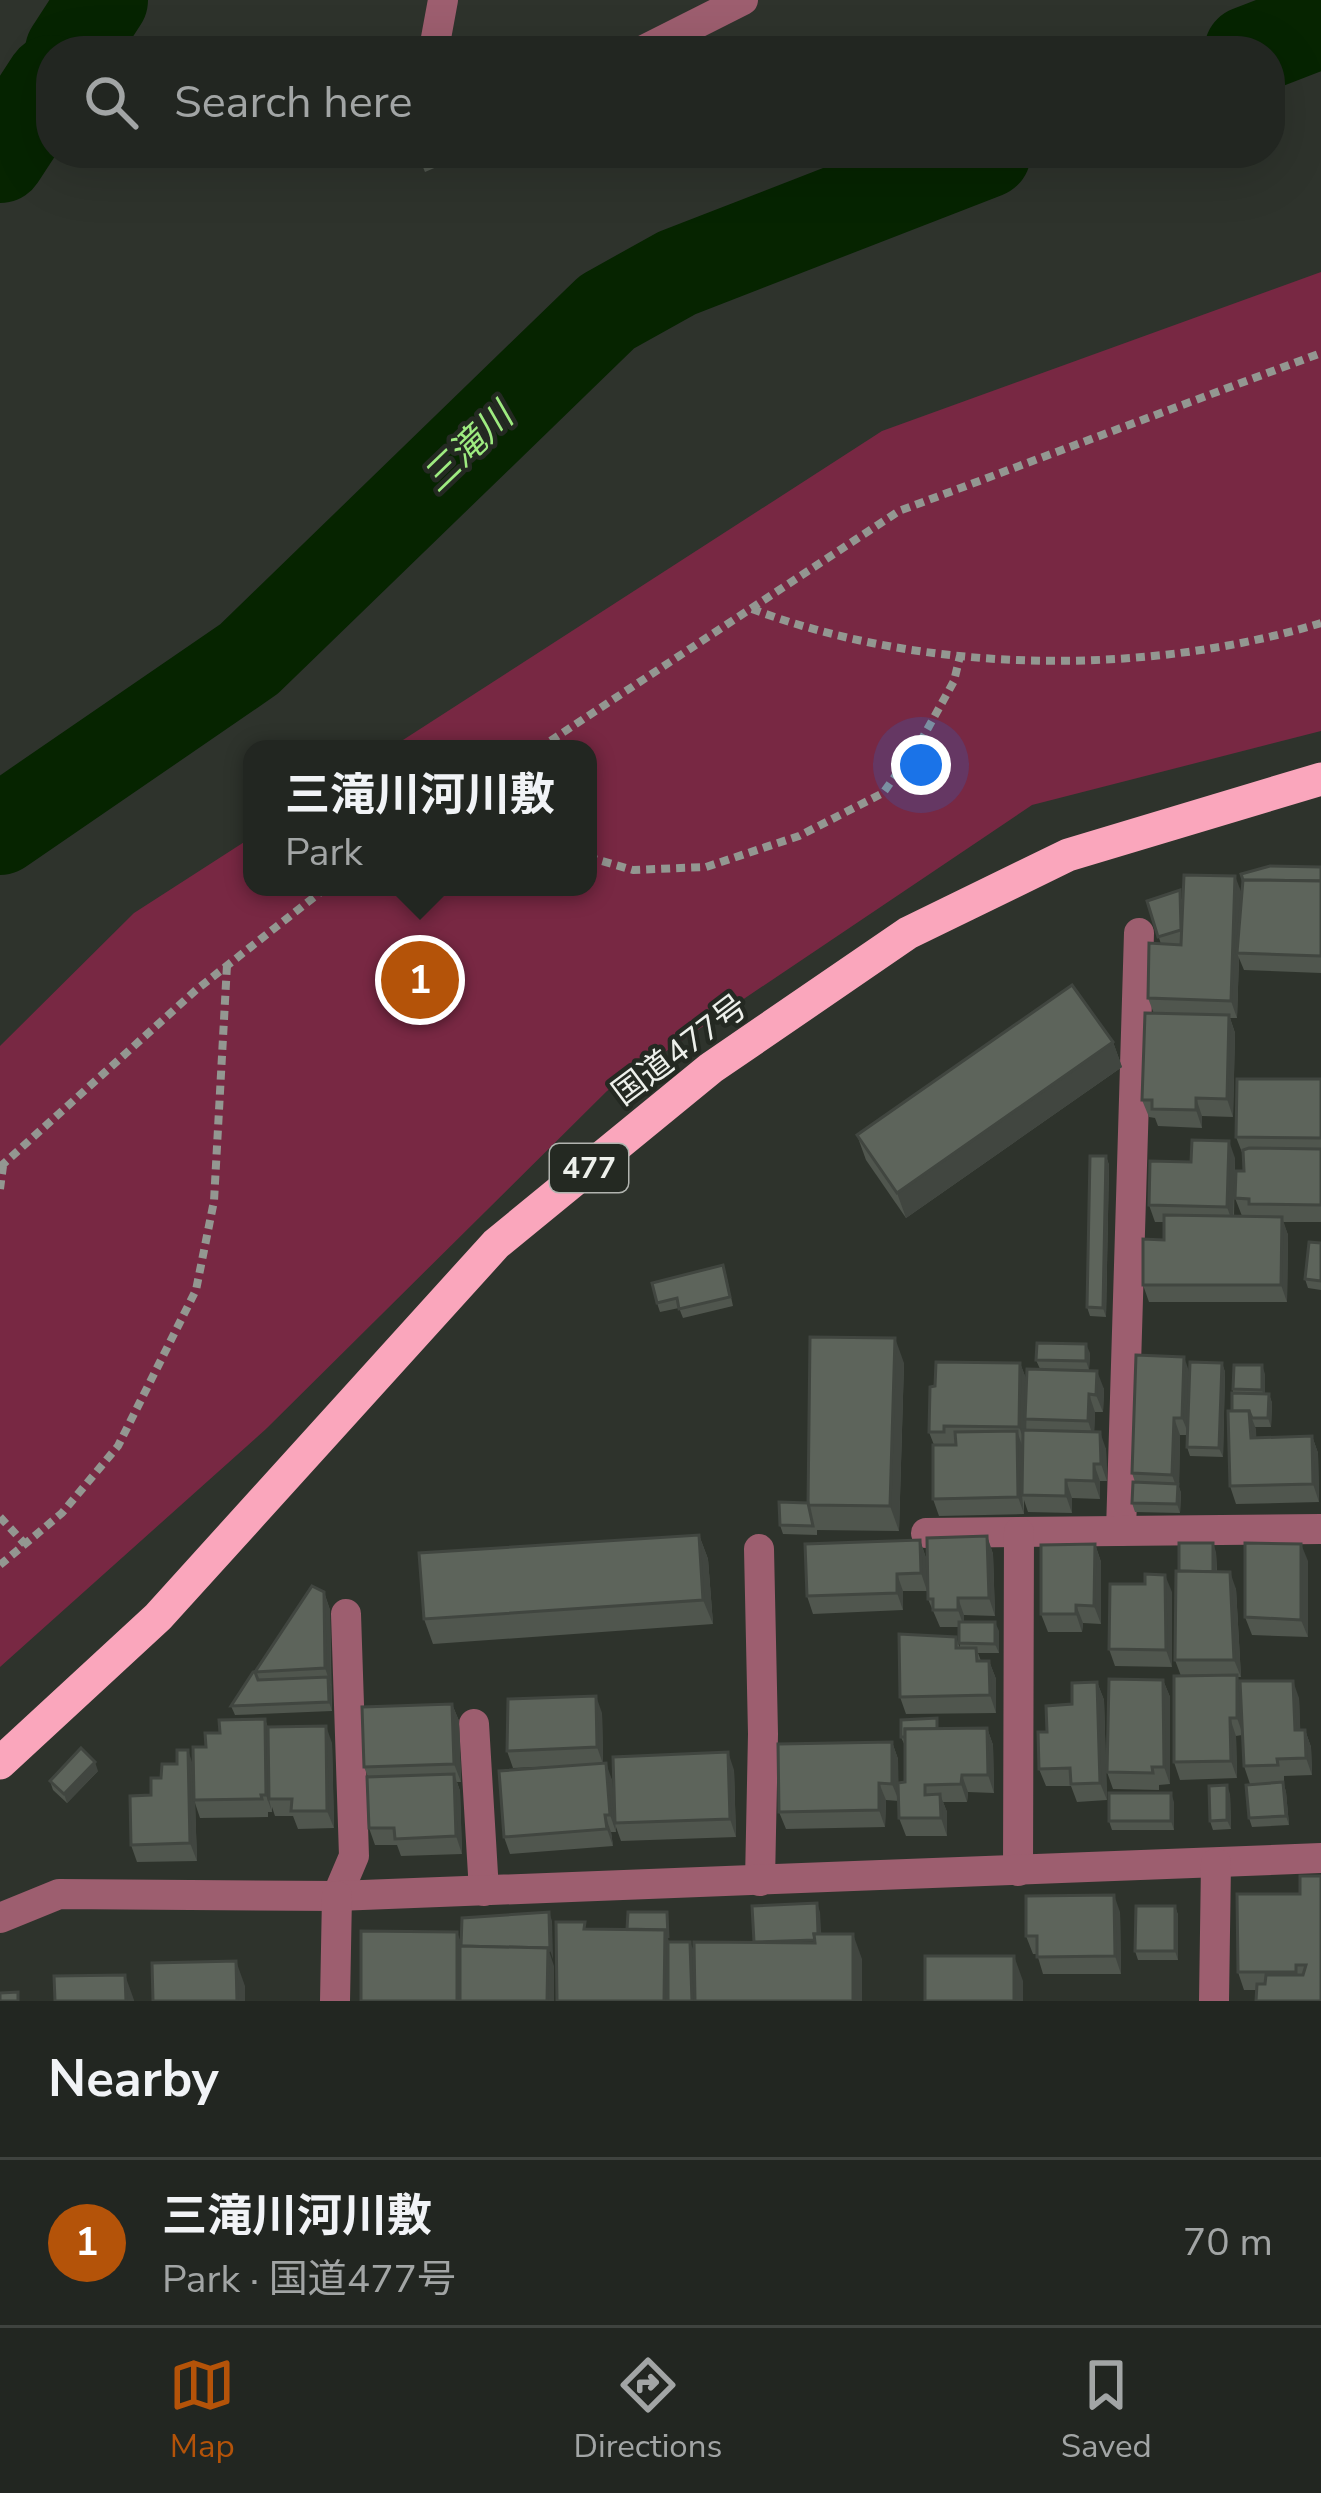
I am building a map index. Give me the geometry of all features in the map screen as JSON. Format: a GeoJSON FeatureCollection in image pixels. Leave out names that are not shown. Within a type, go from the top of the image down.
{"type":"FeatureCollection","features":[{"type":"Feature","properties":{"kind":"highway","name":"国道477号"},"geometry":{"type":"LineString","coordinates":[[0,1763],[158,1617],[496,1244],[711,1069],[908,933],[1068,855],[1321,779]]}},
{"type":"Feature","properties":{"kind":"street"},"geometry":{"type":"LineString","coordinates":[[436,36],[443,0]]}},
{"type":"Feature","properties":{"kind":"street"},"geometry":{"type":"LineString","coordinates":[[672,36],[743,0]]}},
{"type":"Feature","properties":{"kind":"street"},"geometry":{"type":"LineString","coordinates":[[1121,1531],[1139,933]]}},
{"type":"Feature","properties":{"kind":"street"},"geometry":{"type":"LineString","coordinates":[[926,1533],[1321,1529]]}},
{"type":"Feature","properties":{"kind":"street"},"geometry":{"type":"LineString","coordinates":[[1018,1871],[1019,1532]]}},
{"type":"Feature","properties":{"kind":"street"},"geometry":{"type":"LineString","coordinates":[[759,1549],[760,1881]]}},
{"type":"Feature","properties":{"kind":"street"},"geometry":{"type":"LineString","coordinates":[[335,2001],[337,1896],[354,1856],[346,1614]]}},
{"type":"Feature","properties":{"kind":"street"},"geometry":{"type":"LineString","coordinates":[[474,1724],[484,1891]]}},
{"type":"Feature","properties":{"kind":"street"},"geometry":{"type":"LineString","coordinates":[[0,1918],[59,1894],[337,1896],[1321,1858]]}},
{"type":"Feature","properties":{"kind":"street"},"geometry":{"type":"LineString","coordinates":[[1214,2001],[1216,1863]]}},
{"type":"Feature","properties":{"kind":"path"},"geometry":{"type":"LineString","coordinates":[[552,740],[899,511],[1321,353]]}},
{"type":"Feature","properties":{"kind":"path"},"geometry":{"type":"LineString","coordinates":[[751,608],[852,640],[960,656],[1066,661],[1264,640],[1321,622]]}},
{"type":"Feature","properties":{"kind":"path"},"geometry":{"type":"LineString","coordinates":[[597,860],[632,870],[706,867],[799,836],[883,793],[922,739],[954,680],[960,656]]}},
{"type":"Feature","properties":{"kind":"path"},"geometry":{"type":"LineString","coordinates":[[0,1189],[2,1165],[227,965],[315,896]]}},
{"type":"Feature","properties":{"kind":"path"},"geometry":{"type":"LineString","coordinates":[[0,1565],[62,1513],[118,1447],[196,1290],[216,1178],[227,965]]}},
{"type":"Feature","properties":{"kind":"path"},"geometry":{"type":"LineString","coordinates":[[0,1517],[26,1544]]}},
{"type":"Feature","properties":{"kind":"shaded area"},"geometry":{"type":"Polygon","coordinates":[[[1321,272],[1321,731],[1032,805],[607,1091],[266,1429],[0,1667],[0,1046],[134,913],[243,843],[243,896],[597,896],[597,740],[403,740],[882,431],[1321,272]]]}},
{"type":"Feature","properties":{"kind":"building"},"geometry":{"type":"Polygon","coordinates":[[[1270,866],[1321,867],[1321,881],[1243,880],[1241,874],[1270,866]]]}},
{"type":"Feature","properties":{"kind":"building"},"geometry":{"type":"Polygon","coordinates":[[[1184,875],[1235,876],[1231,1001],[1148,998],[1149,943],[1181,945],[1184,875]]]}},
{"type":"Feature","properties":{"kind":"building"},"geometry":{"type":"Polygon","coordinates":[[[1243,880],[1321,881],[1321,956],[1237,953],[1243,880]]]}},
{"type":"Feature","properties":{"kind":"building"},"geometry":{"type":"Polygon","coordinates":[[[1180,890],[1181,930],[1158,937],[1147,901],[1180,890]]]}},
{"type":"Feature","properties":{"kind":"building"},"geometry":{"type":"Polygon","coordinates":[[[1072,985],[1113,1042],[897,1193],[857,1135],[1072,985]]]}},
{"type":"Feature","properties":{"kind":"building"},"geometry":{"type":"Polygon","coordinates":[[[1145,1013],[1229,1015],[1227,1099],[1196,1098],[1196,1110],[1152,1109],[1152,1100],[1142,1100],[1145,1013]]]}},
{"type":"Feature","properties":{"kind":"building"},"geometry":{"type":"Polygon","coordinates":[[[1237,1079],[1321,1079],[1321,1138],[1236,1137],[1237,1079]]]}},
{"type":"Feature","properties":{"kind":"building"},"geometry":{"type":"Polygon","coordinates":[[[1192,1140],[1229,1141],[1227,1207],[1149,1205],[1150,1161],[1191,1162],[1192,1140]]]}},
{"type":"Feature","properties":{"kind":"building"},"geometry":{"type":"Polygon","coordinates":[[[1321,1149],[1321,1205],[1249,1204],[1249,1199],[1235,1198],[1236,1171],[1244,1171],[1243,1150],[1321,1149]]]}},
{"type":"Feature","properties":{"kind":"building"},"geometry":{"type":"Polygon","coordinates":[[[1090,1156],[1106,1156],[1103,1308],[1087,1307],[1090,1156]]]}},
{"type":"Feature","properties":{"kind":"building"},"geometry":{"type":"Polygon","coordinates":[[[1164,1215],[1282,1217],[1281,1285],[1143,1285],[1143,1239],[1164,1240],[1164,1215]]]}},
{"type":"Feature","properties":{"kind":"building"},"geometry":{"type":"Polygon","coordinates":[[[1309,1242],[1321,1243],[1321,1281],[1305,1279],[1309,1242]]]}},
{"type":"Feature","properties":{"kind":"building"},"geometry":{"type":"Polygon","coordinates":[[[723,1265],[730,1297],[679,1309],[677,1298],[657,1303],[652,1283],[723,1265]]]}},
{"type":"Feature","properties":{"kind":"building"},"geometry":{"type":"Polygon","coordinates":[[[810,1337],[895,1338],[890,1506],[808,1505],[810,1337]]]}},
{"type":"Feature","properties":{"kind":"building"},"geometry":{"type":"Polygon","coordinates":[[[1037,1343],[1086,1344],[1086,1361],[1036,1360],[1037,1343]]]}},
{"type":"Feature","properties":{"kind":"building"},"geometry":{"type":"Polygon","coordinates":[[[1136,1355],[1184,1357],[1182,1418],[1174,1418],[1172,1475],[1132,1473],[1136,1355]]]}},
{"type":"Feature","properties":{"kind":"building"},"geometry":{"type":"Polygon","coordinates":[[[936,1362],[1020,1363],[1019,1427],[944,1426],[944,1432],[929,1432],[936,1362]]]}},
{"type":"Feature","properties":{"kind":"building"},"geometry":{"type":"Polygon","coordinates":[[[1190,1362],[1222,1363],[1219,1448],[1187,1447],[1190,1362]]]}},
{"type":"Feature","properties":{"kind":"building"},"geometry":{"type":"Polygon","coordinates":[[[1234,1365],[1262,1365],[1262,1390],[1233,1389],[1234,1365]]]}},
{"type":"Feature","properties":{"kind":"building"},"geometry":{"type":"Polygon","coordinates":[[[1027,1369],[1097,1371],[1096,1395],[1089,1394],[1088,1421],[1025,1419],[1027,1369]]]}},
{"type":"Feature","properties":{"kind":"building"},"geometry":{"type":"Polygon","coordinates":[[[1232,1393],[1269,1394],[1268,1418],[1232,1411],[1232,1393]]]}},
{"type":"Feature","properties":{"kind":"building"},"geometry":{"type":"Polygon","coordinates":[[[1228,1411],[1249,1411],[1251,1438],[1312,1436],[1313,1484],[1230,1486],[1228,1411]]]}},
{"type":"Feature","properties":{"kind":"building"},"geometry":{"type":"Polygon","coordinates":[[[1023,1430],[1100,1432],[1101,1464],[1094,1464],[1094,1481],[1066,1480],[1066,1496],[1022,1495],[1023,1430]]]}},
{"type":"Feature","properties":{"kind":"building"},"geometry":{"type":"Polygon","coordinates":[[[1017,1431],[1018,1497],[933,1499],[933,1445],[956,1445],[955,1432],[1017,1431]]]}},
{"type":"Feature","properties":{"kind":"building"},"geometry":{"type":"Polygon","coordinates":[[[1133,1482],[1178,1484],[1177,1504],[1132,1503],[1133,1482]]]}},
{"type":"Feature","properties":{"kind":"building"},"geometry":{"type":"Polygon","coordinates":[[[779,1502],[808,1503],[813,1526],[780,1525],[779,1502]]]}},
{"type":"Feature","properties":{"kind":"building"},"geometry":{"type":"Polygon","coordinates":[[[699,1535],[703,1600],[424,1619],[419,1553],[699,1535]]]}},
{"type":"Feature","properties":{"kind":"building"},"geometry":{"type":"Polygon","coordinates":[[[987,1536],[989,1598],[958,1598],[958,1610],[933,1610],[933,1599],[928,1599],[927,1538],[987,1536]]]}},
{"type":"Feature","properties":{"kind":"building"},"geometry":{"type":"Polygon","coordinates":[[[920,1540],[921,1573],[897,1574],[897,1593],[807,1596],[805,1544],[920,1540]]]}},
{"type":"Feature","properties":{"kind":"building"},"geometry":{"type":"Polygon","coordinates":[[[1179,1543],[1213,1543],[1213,1572],[1179,1571],[1179,1543]]]}},
{"type":"Feature","properties":{"kind":"building"},"geometry":{"type":"Polygon","coordinates":[[[1245,1543],[1301,1544],[1301,1620],[1245,1617],[1245,1543]]]}},
{"type":"Feature","properties":{"kind":"building"},"geometry":{"type":"Polygon","coordinates":[[[1095,1544],[1094,1606],[1076,1605],[1076,1614],[1041,1614],[1041,1545],[1095,1544]]]}},
{"type":"Feature","properties":{"kind":"building"},"geometry":{"type":"Polygon","coordinates":[[[1176,1571],[1230,1572],[1234,1660],[1175,1660],[1176,1571]]]}},
{"type":"Feature","properties":{"kind":"building"},"geometry":{"type":"Polygon","coordinates":[[[1145,1574],[1165,1575],[1166,1650],[1109,1649],[1110,1584],[1145,1584],[1145,1574]]]}},
{"type":"Feature","properties":{"kind":"building"},"geometry":{"type":"Polygon","coordinates":[[[312,1586],[324,1592],[325,1668],[255,1672],[312,1586]]]}},
{"type":"Feature","properties":{"kind":"building"},"geometry":{"type":"Polygon","coordinates":[[[959,1622],[995,1622],[995,1644],[959,1643],[959,1622]]]}},
{"type":"Feature","properties":{"kind":"building"},"geometry":{"type":"Polygon","coordinates":[[[899,1634],[956,1637],[956,1648],[976,1648],[977,1661],[989,1661],[990,1695],[900,1697],[899,1634]]]}},
{"type":"Feature","properties":{"kind":"building"},"geometry":{"type":"Polygon","coordinates":[[[258,1671],[258,1680],[328,1677],[329,1702],[231,1706],[253,1672],[258,1671]]]}},
{"type":"Feature","properties":{"kind":"building"},"geometry":{"type":"Polygon","coordinates":[[[1237,1675],[1237,1718],[1230,1718],[1231,1761],[1174,1762],[1174,1676],[1237,1675]]]}},
{"type":"Feature","properties":{"kind":"building"},"geometry":{"type":"Polygon","coordinates":[[[1109,1679],[1163,1680],[1164,1767],[1152,1767],[1153,1773],[1107,1772],[1109,1679]]]}},
{"type":"Feature","properties":{"kind":"building"},"geometry":{"type":"Polygon","coordinates":[[[1240,1681],[1293,1681],[1295,1730],[1305,1730],[1306,1758],[1244,1766],[1240,1681]]]}},
{"type":"Feature","properties":{"kind":"building"},"geometry":{"type":"Polygon","coordinates":[[[1097,1682],[1100,1783],[1071,1784],[1070,1768],[1039,1769],[1038,1732],[1047,1732],[1046,1706],[1072,1704],[1072,1683],[1097,1682]]]}},
{"type":"Feature","properties":{"kind":"building"},"geometry":{"type":"Polygon","coordinates":[[[596,1696],[597,1747],[507,1751],[508,1699],[596,1696]]]}},
{"type":"Feature","properties":{"kind":"building"},"geometry":{"type":"Polygon","coordinates":[[[452,1704],[454,1764],[364,1767],[362,1707],[452,1704]]]}},
{"type":"Feature","properties":{"kind":"building"},"geometry":{"type":"Polygon","coordinates":[[[937,1718],[937,1729],[905,1729],[901,1737],[901,1720],[937,1718]]]}},
{"type":"Feature","properties":{"kind":"building"},"geometry":{"type":"Polygon","coordinates":[[[265,1719],[266,1795],[262,1799],[194,1800],[193,1747],[206,1747],[205,1733],[220,1733],[219,1720],[265,1719]]]}},
{"type":"Feature","properties":{"kind":"building"},"geometry":{"type":"Polygon","coordinates":[[[326,1726],[327,1811],[291,1811],[292,1799],[269,1799],[268,1727],[326,1726]]]}},
{"type":"Feature","properties":{"kind":"building"},"geometry":{"type":"Polygon","coordinates":[[[987,1728],[988,1775],[962,1775],[961,1784],[925,1785],[925,1795],[940,1794],[941,1818],[899,1818],[905,1729],[987,1728]]]}},
{"type":"Feature","properties":{"kind":"building"},"geometry":{"type":"Polygon","coordinates":[[[892,1742],[892,1784],[879,1783],[879,1810],[779,1812],[778,1744],[892,1742]]]}},
{"type":"Feature","properties":{"kind":"building"},"geometry":{"type":"Polygon","coordinates":[[[81,1748],[95,1762],[64,1794],[50,1781],[81,1748]]]}},
{"type":"Feature","properties":{"kind":"building"},"geometry":{"type":"Polygon","coordinates":[[[177,1750],[188,1750],[190,1843],[131,1845],[130,1796],[151,1795],[151,1778],[161,1778],[162,1764],[177,1764],[177,1750]]]}},
{"type":"Feature","properties":{"kind":"building"},"geometry":{"type":"Polygon","coordinates":[[[728,1752],[730,1819],[615,1823],[613,1757],[728,1752]]]}},
{"type":"Feature","properties":{"kind":"building"},"geometry":{"type":"Polygon","coordinates":[[[606,1763],[607,1829],[504,1837],[499,1771],[606,1763]]]}},
{"type":"Feature","properties":{"kind":"building"},"geometry":{"type":"Polygon","coordinates":[[[454,1774],[456,1836],[395,1839],[394,1828],[369,1828],[367,1777],[454,1774]]]}},
{"type":"Feature","properties":{"kind":"building"},"geometry":{"type":"Polygon","coordinates":[[[1283,1782],[1286,1816],[1249,1818],[1246,1785],[1283,1782]]]}},
{"type":"Feature","properties":{"kind":"building"},"geometry":{"type":"Polygon","coordinates":[[[1227,1785],[1227,1820],[1210,1821],[1209,1786],[1227,1785]]]}},
{"type":"Feature","properties":{"kind":"building"},"geometry":{"type":"Polygon","coordinates":[[[1109,1793],[1171,1793],[1171,1821],[1109,1821],[1109,1793]]]}},
{"type":"Feature","properties":{"kind":"building"},"geometry":{"type":"Polygon","coordinates":[[[1300,1876],[1321,1876],[1321,2001],[1256,2001],[1257,1984],[1265,1984],[1266,1975],[1303,1975],[1306,1965],[1296,1965],[1296,1972],[1238,1972],[1237,1894],[1300,1894],[1300,1876]]]}},
{"type":"Feature","properties":{"kind":"building"},"geometry":{"type":"Polygon","coordinates":[[[1114,1895],[1115,1956],[1037,1957],[1037,1936],[1026,1936],[1026,1896],[1114,1895]]]}},
{"type":"Feature","properties":{"kind":"building"},"geometry":{"type":"Polygon","coordinates":[[[817,1903],[815,1940],[754,1942],[752,1906],[817,1903]]]}},
{"type":"Feature","properties":{"kind":"building"},"geometry":{"type":"Polygon","coordinates":[[[1136,1906],[1175,1906],[1175,1951],[1135,1951],[1136,1906]]]}},
{"type":"Feature","properties":{"kind":"building"},"geometry":{"type":"Polygon","coordinates":[[[549,1912],[548,1951],[461,1946],[462,1918],[549,1912]]]}},
{"type":"Feature","properties":{"kind":"building"},"geometry":{"type":"Polygon","coordinates":[[[628,1912],[667,1912],[668,1938],[665,1930],[627,1929],[628,1912]]]}},
{"type":"Feature","properties":{"kind":"building"},"geometry":{"type":"Polygon","coordinates":[[[556,1922],[585,1922],[584,1929],[665,1930],[664,2001],[557,2001],[556,1922]]]}},
{"type":"Feature","properties":{"kind":"building"},"geometry":{"type":"Polygon","coordinates":[[[361,1931],[457,1932],[457,2001],[361,2001],[361,1931]]]}},
{"type":"Feature","properties":{"kind":"building"},"geometry":{"type":"Polygon","coordinates":[[[814,1934],[853,1934],[853,2001],[695,2001],[694,1942],[815,1943],[814,1934]]]}},
{"type":"Feature","properties":{"kind":"building"},"geometry":{"type":"Polygon","coordinates":[[[668,1942],[690,1942],[692,2001],[668,2001],[668,1942]]]}},
{"type":"Feature","properties":{"kind":"building"},"geometry":{"type":"Polygon","coordinates":[[[460,1946],[548,1948],[547,2001],[460,2001],[460,1946]]]}},
{"type":"Feature","properties":{"kind":"building"},"geometry":{"type":"Polygon","coordinates":[[[925,1956],[1014,1956],[1014,2001],[925,2001],[925,1956]]]}},
{"type":"Feature","properties":{"kind":"building"},"geometry":{"type":"Polygon","coordinates":[[[236,1961],[237,2001],[153,2001],[152,1963],[236,1961]]]}},
{"type":"Feature","properties":{"kind":"building"},"geometry":{"type":"Polygon","coordinates":[[[125,1975],[126,2001],[55,2001],[54,1976],[125,1975]]]}},
{"type":"Feature","properties":{"kind":"building"},"geometry":{"type":"Polygon","coordinates":[[[18,1992],[18,2001],[0,2001],[0,1993],[18,1992]]]}},
{"type":"Feature","properties":{"kind":"waterway"},"geometry":{"type":"LineString","coordinates":[[80,36],[103,0]]}},
{"type":"Feature","properties":{"kind":"waterway","name":"三滝川"},"geometry":{"type":"LineString","coordinates":[[1285,37],[1321,23]]}},
{"type":"Feature","properties":{"kind":"waterway"},"geometry":{"type":"LineString","coordinates":[[0,158],[36,103]]}},
{"type":"Feature","properties":{"kind":"waterway","name":"三滝川"},"geometry":{"type":"LineString","coordinates":[[0,830],[249,659],[607,312],[677,273],[947,168]]}},
{"type":"Feature","properties":{"kind":"place","name":"三滝川河川敷"},"geometry":{"type":"Point","coordinates":[420,980]}}]}
